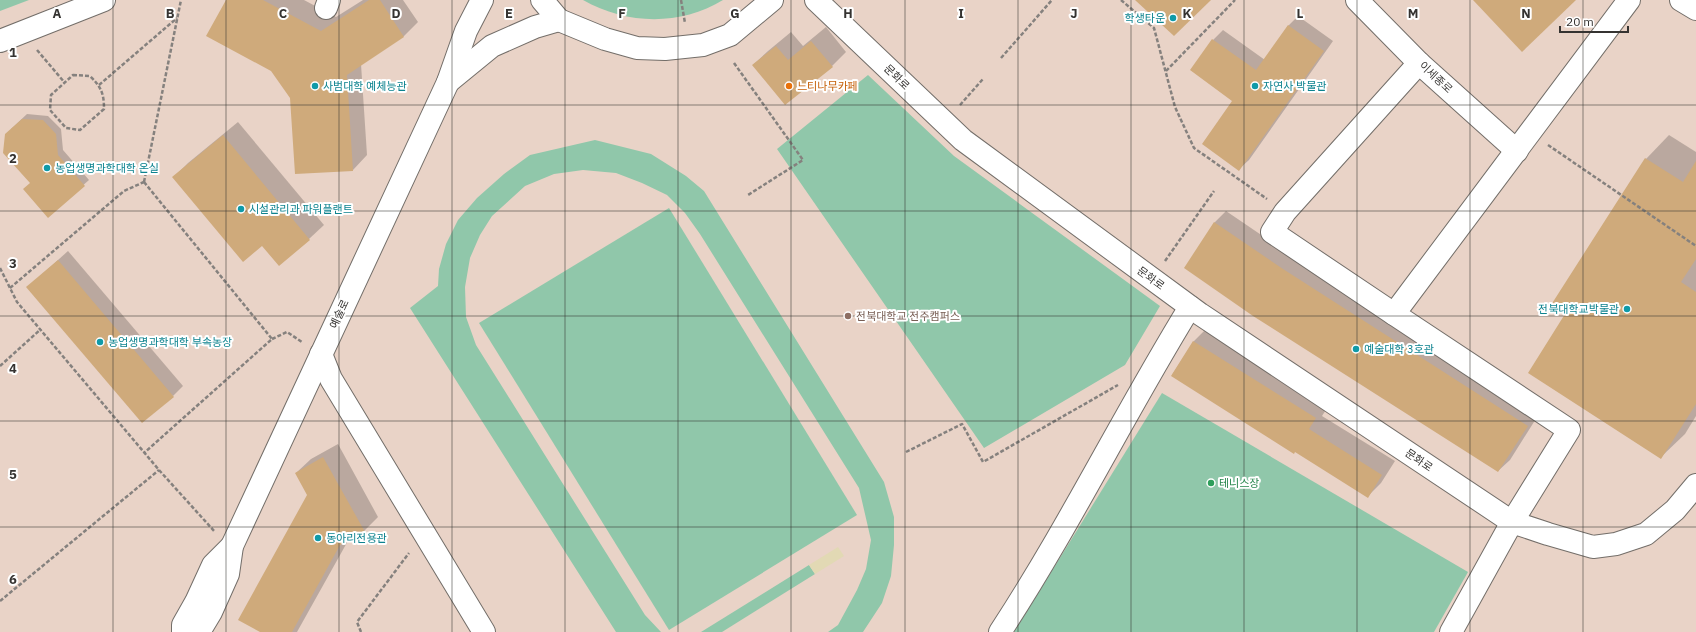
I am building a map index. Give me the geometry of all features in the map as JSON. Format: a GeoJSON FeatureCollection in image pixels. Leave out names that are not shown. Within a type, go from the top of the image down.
{"type":"FeatureCollection","features":[{"type":"Feature","properties":{"kind":"lane"},"geometry":{"type":"LineString","coordinates":[[0,41],[104,0]]}},
{"type":"Feature","properties":{"kind":"lane","name":"예술로"},"geometry":{"type":"LineString","coordinates":[[199,632],[228,574],[232,546],[448,82],[466,31],[482,0]]}},
{"type":"Feature","properties":{"kind":"lane"},"geometry":{"type":"LineString","coordinates":[[542,0],[559,20],[605,39],[636,48],[665,49],[703,45],[730,35],[772,0]]}},
{"type":"Feature","properties":{"kind":"lane","name":"문화로"},"geometry":{"type":"LineString","coordinates":[[816,0],[963,140],[1190,307],[1512,522],[1593,547],[1616,544],[1646,534],[1675,510],[1696,485]]}},
{"type":"Feature","properties":{"kind":"lane","name":"이세종로"},"geometry":{"type":"LineString","coordinates":[[1357,0],[1419,63],[1517,151]]}},
{"type":"Feature","properties":{"kind":"lane"},"geometry":{"type":"LineString","coordinates":[[1394,314],[1629,0]]}},
{"type":"Feature","properties":{"kind":"lane"},"geometry":{"type":"LineString","coordinates":[[1681,0],[1696,9]]}},
{"type":"Feature","properties":{"kind":"lane"},"geometry":{"type":"LineString","coordinates":[[448,82],[492,46],[535,27],[559,20]]}},
{"type":"Feature","properties":{"kind":"lane"},"geometry":{"type":"LineString","coordinates":[[1419,63],[1285,212],[1272,232],[1569,430],[1512,522],[1451,632]]}},
{"type":"Feature","properties":{"kind":"lane"},"geometry":{"type":"LineString","coordinates":[[1000,632],[1029,588],[1153,367],[1190,307]]}},
{"type":"Feature","properties":{"kind":"lane"},"geometry":{"type":"LineString","coordinates":[[321,354],[331,379],[484,632]]}},
{"type":"Feature","properties":{"kind":"lane","name":"예술로"},"geometry":{"type":"LineString","coordinates":[[183,632],[183,625],[196,602],[213,565],[232,546]]}},
{"type":"Feature","properties":{"kind":"path"},"geometry":{"type":"LineString","coordinates":[[681,0],[685,23]]}},
{"type":"Feature","properties":{"kind":"path"},"geometry":{"type":"LineString","coordinates":[[1001,58],[1052,0]]}},
{"type":"Feature","properties":{"kind":"path"},"geometry":{"type":"LineString","coordinates":[[1121,0],[1154,28],[1175,107],[1194,148],[1285,212]]}},
{"type":"Feature","properties":{"kind":"path"},"geometry":{"type":"LineString","coordinates":[[1166,71],[1234,0]]}},
{"type":"Feature","properties":{"kind":"path"},"geometry":{"type":"LineString","coordinates":[[144,182],[181,1]]}},
{"type":"Feature","properties":{"kind":"path"},"geometry":{"type":"LineString","coordinates":[[99,85],[178,17]]}},
{"type":"Feature","properties":{"kind":"path"},"geometry":{"type":"LineString","coordinates":[[35,48],[65,83]]}},
{"type":"Feature","properties":{"kind":"path"},"geometry":{"type":"LineString","coordinates":[[734,63],[803,160],[748,195]]}},
{"type":"Feature","properties":{"kind":"path"},"geometry":{"type":"LineString","coordinates":[[73,75],[90,76],[99,85],[104,96],[104,108],[80,130],[66,128],[50,110],[51,94],[73,75]]}},
{"type":"Feature","properties":{"kind":"path"},"geometry":{"type":"LineString","coordinates":[[960,106],[983,79]]}},
{"type":"Feature","properties":{"kind":"path"},"geometry":{"type":"LineString","coordinates":[[1544,142],[1696,246]]}},
{"type":"Feature","properties":{"kind":"path"},"geometry":{"type":"LineString","coordinates":[[10,288],[124,190],[144,182]]}},
{"type":"Feature","properties":{"kind":"path"},"geometry":{"type":"LineString","coordinates":[[144,182],[272,339]]}},
{"type":"Feature","properties":{"kind":"path"},"geometry":{"type":"LineString","coordinates":[[1160,267],[1214,192]]}},
{"type":"Feature","properties":{"kind":"path"},"geometry":{"type":"LineString","coordinates":[[0,268],[17,302],[159,470],[212,530],[232,546]]}},
{"type":"Feature","properties":{"kind":"path"},"geometry":{"type":"LineString","coordinates":[[0,366],[41,329]]}},
{"type":"Feature","properties":{"kind":"path"},"geometry":{"type":"LineString","coordinates":[[144,452],[272,339],[287,332],[321,354]]}},
{"type":"Feature","properties":{"kind":"path"},"geometry":{"type":"LineString","coordinates":[[906,452],[962,424],[983,462],[1120,383]]}},
{"type":"Feature","properties":{"kind":"path"},"geometry":{"type":"LineString","coordinates":[[0,601],[159,470]]}},
{"type":"Feature","properties":{"kind":"path"},"geometry":{"type":"LineString","coordinates":[[360,632],[357,622],[414,547]]}},
{"type":"Feature","properties":{"kind":"shaded area","name":"전북대학교 전주캠퍼스"},"geometry":{"type":"Polygon","coordinates":[[[0,0],[1696,0],[1696,632],[0,632],[0,0]]]}},
{"type":"Feature","properties":{"kind":"green space"},"geometry":{"type":"Polygon","coordinates":[[[0,0],[29,0],[0,11],[0,0]]]}},
{"type":"Feature","properties":{"kind":"green space"},"geometry":{"type":"Polygon","coordinates":[[[583,0],[723,0],[689,14],[671,18],[653,19],[635,18],[617,14],[583,0]]]}},
{"type":"Feature","properties":{"kind":"green space"},"geometry":{"type":"Polygon","coordinates":[[[868,75],[954,156],[1160,306],[1125,365],[984,448],[777,149],[868,75]]]}},
{"type":"Feature","properties":{"kind":"green space"},"geometry":{"type":"Polygon","coordinates":[[[595,140],[651,154],[686,176],[704,191],[884,482],[894,517],[894,545],[891,576],[882,603],[863,632],[828,632],[838,625],[857,590],[866,569],[871,540],[859,488],[700,234],[685,213],[667,195],[616,173],[583,170],[554,174],[525,186],[492,216],[480,235],[470,258],[465,287],[466,317],[476,345],[645,615],[661,632],[616,632],[410,308],[438,286],[439,269],[446,244],[458,220],[477,198],[504,174],[530,155],[595,140]]]}},
{"type":"Feature","properties":{"kind":"green space"},"geometry":{"type":"Polygon","coordinates":[[[669,208],[857,515],[669,630],[479,323],[669,208]]]}},
{"type":"Feature","properties":{"kind":"green space","name":"테니스장"},"geometry":{"type":"Polygon","coordinates":[[[1162,393],[1468,572],[1434,632],[1014,632],[1162,393]]]}},
{"type":"Feature","properties":{"kind":"green space"},"geometry":{"type":"Polygon","coordinates":[[[809,565],[815,574],[722,632],[701,632],[809,565]]]}},
{"type":"Feature","properties":{"kind":"sand"},"geometry":{"type":"Polygon","coordinates":[[[838,547],[844,556],[815,574],[809,565],[838,547]]]}},
{"type":"Feature","properties":{"kind":"building","name":"사범대학 예체능관"},"geometry":{"type":"Polygon","coordinates":[[[226,0],[263,0],[321,31],[369,0],[380,0],[404,37],[347,75],[353,171],[295,174],[290,98],[271,71],[206,36],[226,0]]]}},
{"type":"Feature","properties":{"kind":"building","name":"학생타운"},"geometry":{"type":"Polygon","coordinates":[[[1135,0],[1211,0],[1174,36],[1135,0]]]}},
{"type":"Feature","properties":{"kind":"building"},"geometry":{"type":"Polygon","coordinates":[[[1473,0],[1576,0],[1522,52],[1473,0]]]}},
{"type":"Feature","properties":{"kind":"building","name":"자연사 박물관"},"geometry":{"type":"Polygon","coordinates":[[[1288,25],[1324,51],[1239,171],[1202,144],[1232,101],[1190,70],[1212,39],[1256,70],[1288,25]]]}},
{"type":"Feature","properties":{"kind":"building","name":"느티나무카페"},"geometry":{"type":"Polygon","coordinates":[[[811,41],[833,67],[785,105],[752,65],[776,46],[788,60],[811,41]]]}},
{"type":"Feature","properties":{"kind":"building","name":"농업생명과학대학 온실"},"geometry":{"type":"Polygon","coordinates":[[[22,119],[43,120],[56,134],[58,155],[85,186],[48,218],[23,189],[30,183],[3,153],[5,134],[22,119]]]}},
{"type":"Feature","properties":{"kind":"building","name":"시설관리과 파워플랜트"},"geometry":{"type":"Polygon","coordinates":[[[223,135],[310,240],[279,266],[262,246],[243,262],[172,177],[223,135]]]}},
{"type":"Feature","properties":{"kind":"building","name":"전북대학교박물관"},"geometry":{"type":"Polygon","coordinates":[[[1645,158],[1683,182],[1696,161],[1696,259],[1681,282],[1696,292],[1696,404],[1661,459],[1528,373],[1565,314],[1551,305],[1645,158]]]}},
{"type":"Feature","properties":{"kind":"building","name":"예술대학 3호관"},"geometry":{"type":"Polygon","coordinates":[[[1214,222],[1283,269],[1528,426],[1498,472],[1253,316],[1184,268],[1214,222]]]}},
{"type":"Feature","properties":{"kind":"building","name":"농업생명과학대학 부속농장"},"geometry":{"type":"Polygon","coordinates":[[[58,260],[174,397],[142,423],[26,287],[58,260]]]}},
{"type":"Feature","properties":{"kind":"building"},"geometry":{"type":"Polygon","coordinates":[[[1193,341],[1316,418],[1309,429],[1382,475],[1368,498],[1295,452],[1294,454],[1171,376],[1193,341]]]}},
{"type":"Feature","properties":{"kind":"building","name":"동아리전용관"},"geometry":{"type":"Polygon","coordinates":[[[323,457],[365,532],[340,545],[292,632],[260,632],[238,620],[307,495],[295,473],[323,457]]]}},
{"type":"Feature","properties":{"kind":"place","name":"학생타운"},"geometry":{"type":"Point","coordinates":[1173,18]}},
{"type":"Feature","properties":{"kind":"place","name":"사범대학 예체능관"},"geometry":{"type":"Point","coordinates":[315,86]}},
{"type":"Feature","properties":{"kind":"place","name":"느티나무카페"},"geometry":{"type":"Point","coordinates":[789,86]}},
{"type":"Feature","properties":{"kind":"place","name":"자연사 박물관"},"geometry":{"type":"Point","coordinates":[1255,86]}},
{"type":"Feature","properties":{"kind":"place","name":"농업생명과학대학 온실"},"geometry":{"type":"Point","coordinates":[47,168]}},
{"type":"Feature","properties":{"kind":"place","name":"시설관리과 파워플랜트"},"geometry":{"type":"Point","coordinates":[241,209]}},
{"type":"Feature","properties":{"kind":"place","name":"전북대학교박물관"},"geometry":{"type":"Point","coordinates":[1627,309]}},
{"type":"Feature","properties":{"kind":"place","name":"전북대학교 전주캠퍼스"},"geometry":{"type":"Point","coordinates":[848,316]}},
{"type":"Feature","properties":{"kind":"place","name":"농업생명과학대학 부속농장"},"geometry":{"type":"Point","coordinates":[100,342]}},
{"type":"Feature","properties":{"kind":"place","name":"예술대학 3호관"},"geometry":{"type":"Point","coordinates":[1356,349]}},
{"type":"Feature","properties":{"kind":"place","name":"테니스장"},"geometry":{"type":"Point","coordinates":[1211,483]}},
{"type":"Feature","properties":{"kind":"place","name":"동아리전용관"},"geometry":{"type":"Point","coordinates":[318,538]}}]}
